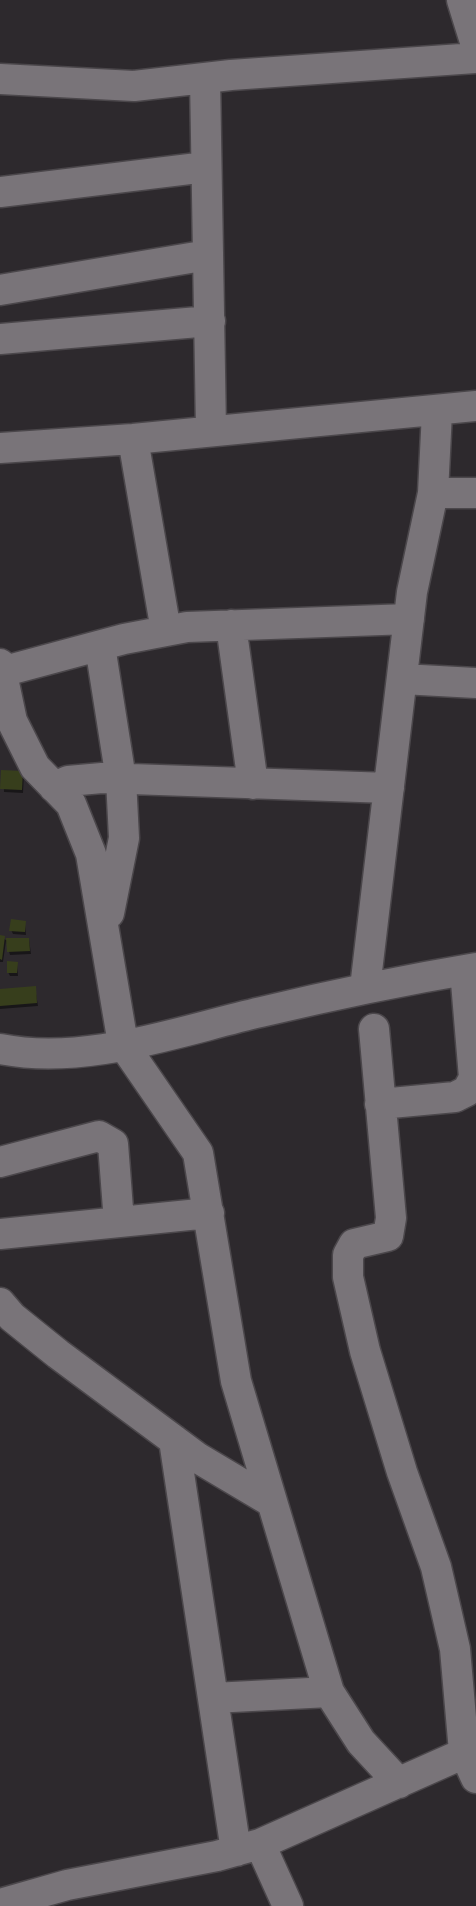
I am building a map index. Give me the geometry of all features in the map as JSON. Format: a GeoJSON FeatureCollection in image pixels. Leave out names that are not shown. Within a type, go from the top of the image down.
{"type":"FeatureCollection","features":[{"type":"Feature","properties":{"kind":"street"},"geometry":{"type":"LineString","coordinates":[[462,0],[476,45]]}},
{"type":"Feature","properties":{"kind":"street"},"geometry":{"type":"LineString","coordinates":[[0,80],[134,86],[205,78],[476,58]]}},
{"type":"Feature","properties":{"kind":"street"},"geometry":{"type":"LineString","coordinates":[[205,78],[211,430]]}},
{"type":"Feature","properties":{"kind":"street"},"geometry":{"type":"LineString","coordinates":[[0,192],[206,167]]}},
{"type":"Feature","properties":{"kind":"street"},"geometry":{"type":"LineString","coordinates":[[0,290],[208,255]]}},
{"type":"Feature","properties":{"kind":"street"},"geometry":{"type":"LineString","coordinates":[[0,339],[210,321]]}},
{"type":"Feature","properties":{"kind":"street"},"geometry":{"type":"LineString","coordinates":[[0,448],[133,439],[211,430],[437,412],[476,406]]}},
{"type":"Feature","properties":{"kind":"street"},"geometry":{"type":"LineString","coordinates":[[365,988],[412,592],[434,493],[437,412]]}},
{"type":"Feature","properties":{"kind":"street"},"geometry":{"type":"LineString","coordinates":[[133,439],[166,631]]}},
{"type":"Feature","properties":{"kind":"street"},"geometry":{"type":"LineString","coordinates":[[434,493],[476,493]]}},
{"type":"Feature","properties":{"kind":"street"},"geometry":{"type":"LineString","coordinates":[[399,1784],[360,1742],[329,1692],[236,1381],[198,1153],[123,1044],[106,928],[91,854],[71,804],[35,766],[12,721],[1,668],[187,627],[409,619]]}},
{"type":"Feature","properties":{"kind":"street"},"geometry":{"type":"LineString","coordinates":[[231,626],[253,784]]}},
{"type":"Feature","properties":{"kind":"street"},"geometry":{"type":"LineString","coordinates":[[100,646],[121,779],[124,838],[106,928]]}},
{"type":"Feature","properties":{"kind":"street"},"geometry":{"type":"LineString","coordinates":[[402,679],[476,683]]}},
{"type":"Feature","properties":{"kind":"street"},"geometry":{"type":"LineString","coordinates":[[54,787],[68,782],[102,778],[389,788]]}},
{"type":"Feature","properties":{"kind":"street"},"geometry":{"type":"LineString","coordinates":[[0,1049],[16,1052],[76,1052],[123,1044],[365,988],[471,969],[474,1078],[467,1091],[455,1097],[380,1104]]}},
{"type":"Feature","properties":{"kind":"street"},"geometry":{"type":"LineString","coordinates":[[0,1904],[67,1885],[248,1847],[399,1784],[472,1759],[455,1649],[436,1568],[402,1472],[368,1362],[348,1277],[348,1255],[354,1244],[388,1236],[391,1218],[374,1029]]}},
{"type":"Feature","properties":{"kind":"street"},"geometry":{"type":"LineString","coordinates":[[0,1162],[99,1136],[113,1144],[119,1222]]}},
{"type":"Feature","properties":{"kind":"street"},"geometry":{"type":"LineString","coordinates":[[0,1234],[209,1213]]}},
{"type":"Feature","properties":{"kind":"street"},"geometry":{"type":"LineString","coordinates":[[0,1303],[12,1317],[58,1354],[198,1458],[272,1502]]}},
{"type":"Feature","properties":{"kind":"street"},"geometry":{"type":"LineString","coordinates":[[174,1440],[213,1698],[248,1847],[288,1906]]}},
{"type":"Feature","properties":{"kind":"street"},"geometry":{"type":"LineString","coordinates":[[213,1698],[329,1692]]}},
{"type":"Feature","properties":{"kind":"building"},"geometry":{"type":"Polygon","coordinates":[[[1,770],[23,771],[22,790],[0,789],[1,770]]]}},
{"type":"Feature","properties":{"kind":"building"},"geometry":{"type":"Polygon","coordinates":[[[11,919],[26,921],[25,932],[9,931],[11,919]]]}},
{"type":"Feature","properties":{"kind":"building"},"geometry":{"type":"Polygon","coordinates":[[[0,935],[5,936],[2,960],[0,959],[0,935]]]}},
{"type":"Feature","properties":{"kind":"building"},"geometry":{"type":"Polygon","coordinates":[[[6,938],[29,938],[30,951],[7,952],[6,938]]]}},
{"type":"Feature","properties":{"kind":"building"},"geometry":{"type":"Polygon","coordinates":[[[7,961],[18,962],[17,973],[7,973],[7,961]]]}},
{"type":"Feature","properties":{"kind":"building"},"geometry":{"type":"Polygon","coordinates":[[[36,986],[37,1003],[0,1006],[0,989],[36,986]]]}}]}
